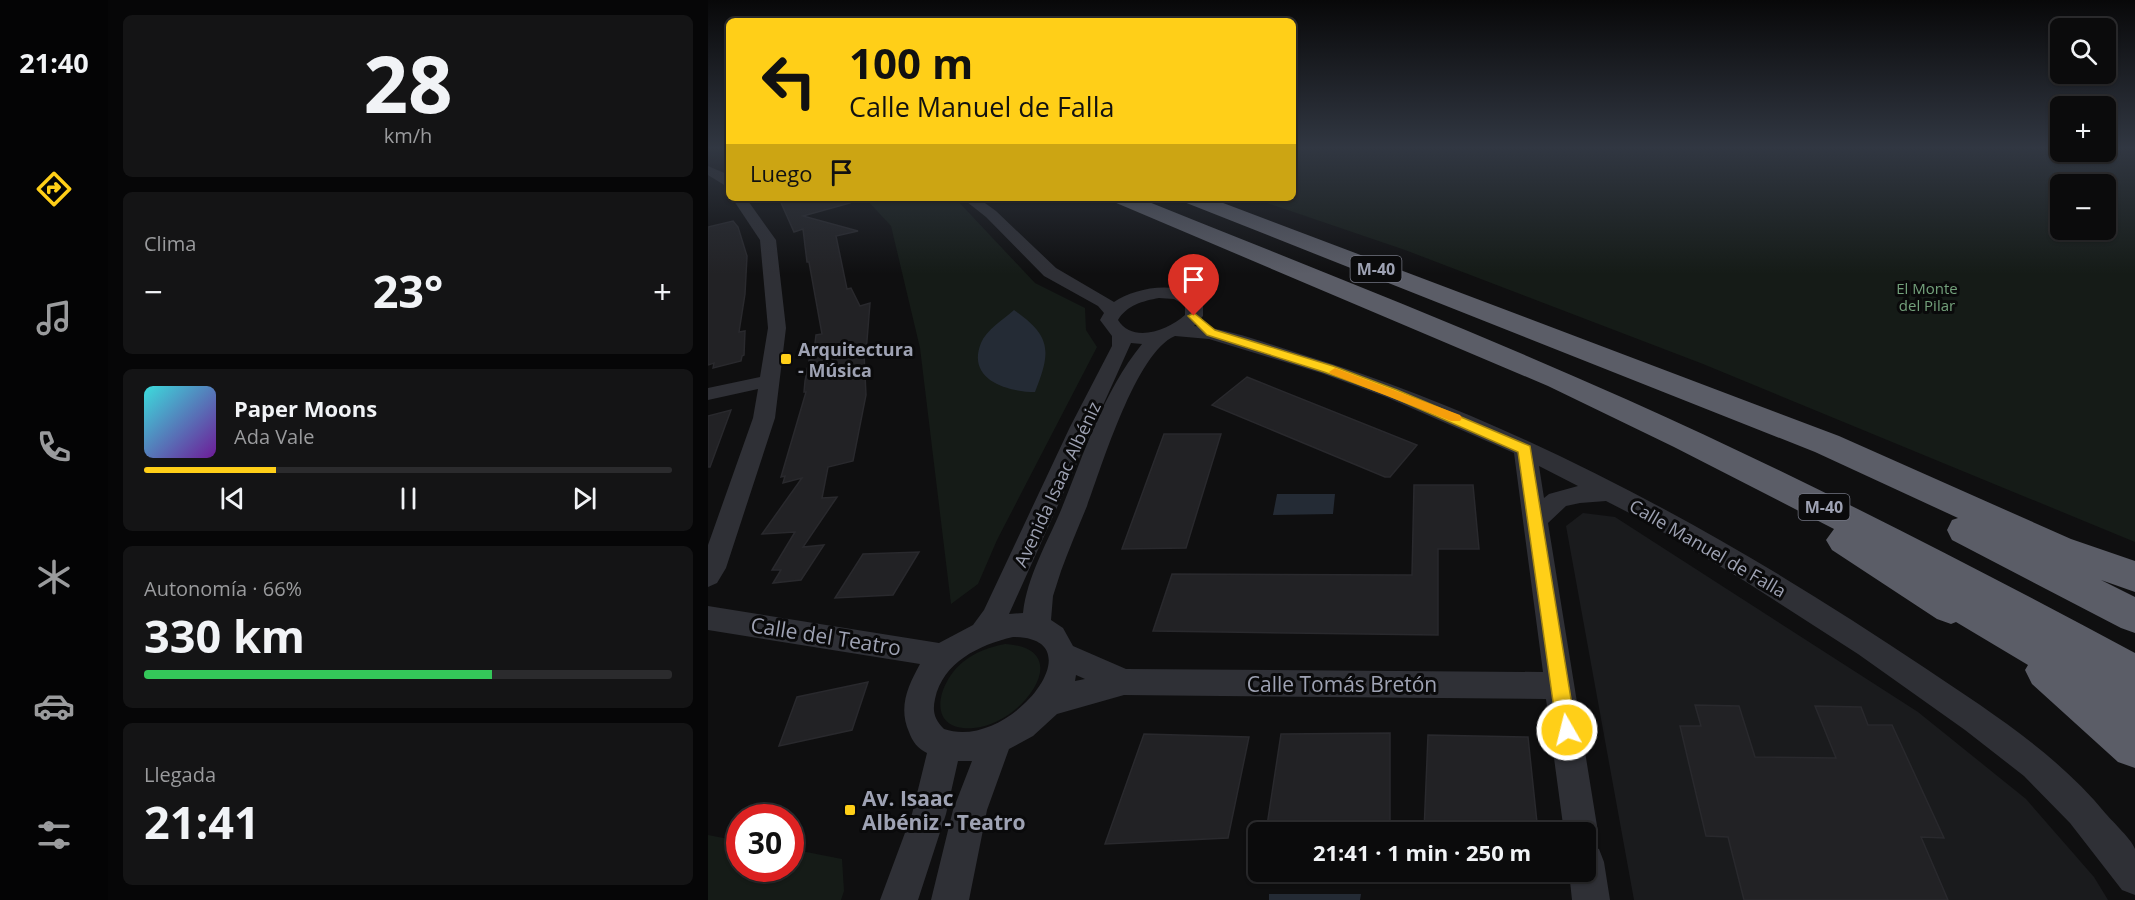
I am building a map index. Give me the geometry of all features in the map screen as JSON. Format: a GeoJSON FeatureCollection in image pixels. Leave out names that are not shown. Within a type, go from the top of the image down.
{"type":"FeatureCollection","features":[{"type":"Feature","properties":{"kind":"highway","name":"M-40"},"geometry":{"type":"LineString","coordinates":[[1128,201],[1504,357],[1617,407],[1767,478],[2005,602],[2135,675]]}},
{"type":"Feature","properties":{"kind":"highway","name":"M-40"},"geometry":{"type":"LineString","coordinates":[[1199,201],[1560,341],[1851,472],[2135,616]]}},
{"type":"Feature","properties":{"kind":"highway"},"geometry":{"type":"LineString","coordinates":[[1560,341],[1827,444],[2135,585]]}},
{"type":"Feature","properties":{"kind":"highway"},"geometry":{"type":"LineString","coordinates":[[1504,357],[1574,400],[1808,517],[2135,706]]}},
{"type":"Feature","properties":{"kind":"highway"},"geometry":{"type":"LineString","coordinates":[[1808,517],[2039,663],[2135,746]]}},
{"type":"Feature","properties":{"kind":"highway"},"geometry":{"type":"LineString","coordinates":[[2058,549],[2135,577]]}},
{"type":"Feature","properties":{"kind":"street"},"geometry":{"type":"LineString","coordinates":[[708,576],[713,568],[764,418],[777,328],[768,240],[741,201]]}},
{"type":"Feature","properties":{"kind":"street"},"geometry":{"type":"LineString","coordinates":[[973,201],[991,214],[1050,273],[1104,302],[1113,312]]}},
{"type":"Feature","properties":{"kind":"street"},"geometry":{"type":"LineString","coordinates":[[1086,291],[1110,297],[1135,298]]}},
{"type":"Feature","properties":{"kind":"street","name":"Calle Manuel de Falla"},"geometry":{"type":"LineString","coordinates":[[1135,298],[1159,293],[1180,295],[1194,304],[1194,316],[1211,333]]}},
{"type":"Feature","properties":{"kind":"street"},"geometry":{"type":"LineString","coordinates":[[1121,335],[1112,329],[1109,320],[1113,312],[1135,298]]}},
{"type":"Feature","properties":{"kind":"street","name":"Avenida Isaac Albéniz"},"geometry":{"type":"LineString","coordinates":[[1037,627],[1036,611],[1046,577],[1105,429],[1139,360],[1150,344],[1188,324],[1194,316]]}},
{"type":"Feature","properties":{"kind":"street","name":"Calle Manuel de Falla"},"geometry":{"type":"LineString","coordinates":[[1121,335],[1139,338],[1168,333],[1211,333],[1328,369],[1393,393],[1525,449],[1611,492],[1752,573],[1839,627],[1976,720],[2036,765],[2082,811],[2135,877]]}},
{"type":"Feature","properties":{"kind":"street","name":"Avenida Isaac Albéniz"},"geometry":{"type":"LineString","coordinates":[[984,631],[994,617],[1081,427],[1117,359],[1122,346],[1121,335]]}},
{"type":"Feature","properties":{"kind":"street"},"geometry":{"type":"LineString","coordinates":[[708,394],[768,381]]}},
{"type":"Feature","properties":{"kind":"street"},"geometry":{"type":"LineString","coordinates":[[1525,449],[1580,822]]}},
{"type":"Feature","properties":{"kind":"street"},"geometry":{"type":"LineString","coordinates":[[1536,520],[1558,500],[1580,494],[1611,492]]}},
{"type":"Feature","properties":{"kind":"street","name":"Calle del Teatro"},"geometry":{"type":"LineString","coordinates":[[708,618],[924,652],[943,657]]}},
{"type":"Feature","properties":{"kind":"street"},"geometry":{"type":"LineString","coordinates":[[1012,625],[1037,627],[1055,638],[1063,655],[1061,678],[1048,702],[1026,724],[996,740],[969,746],[945,745],[927,735],[917,718],[918,698],[927,677],[943,657],[963,642],[984,631],[1012,625]]}},
{"type":"Feature","properties":{"kind":"street","name":"Calle Tomás Bretón"},"geometry":{"type":"LineString","coordinates":[[1063,655],[1124,682]]}},
{"type":"Feature","properties":{"kind":"street","name":"Calle Tomás Bretón"},"geometry":{"type":"LineString","coordinates":[[1048,702],[1124,682],[1560,686]]}},
{"type":"Feature","properties":{"kind":"street"},"geometry":{"type":"LineString","coordinates":[[950,900],[970,810],[996,740]]}},
{"type":"Feature","properties":{"kind":"street"},"geometry":{"type":"LineString","coordinates":[[899,900],[928,814],[945,745]]}},
{"type":"Feature","properties":{"kind":"street"},"geometry":{"type":"LineString","coordinates":[[1589,882],[1591,900]]}},
{"type":"Feature","properties":{"kind":"shaded area"},"geometry":{"type":"Polygon","coordinates":[[[1014,310],[1036,328],[1045,346],[1044,366],[1035,392],[1013,390],[1002,386],[984,375],[979,366],[978,356],[983,338],[1014,310]]]}},
{"type":"Feature","properties":{"kind":"shaded area"},"geometry":{"type":"Polygon","coordinates":[[[1277,494],[1335,494],[1333,514],[1273,515],[1277,494]]]}},
{"type":"Feature","properties":{"kind":"shaded area"},"geometry":{"type":"Polygon","coordinates":[[[1583,513],[1615,517],[1918,712],[2026,799],[2094,877],[2108,900],[1634,900],[1566,526],[1583,513]]]}},
{"type":"Feature","properties":{"kind":"shaded area"},"geometry":{"type":"Polygon","coordinates":[[[1269,894],[1361,894],[1360,900],[1269,900],[1269,894]]]}},
{"type":"Feature","properties":{"kind":"green space","name":"El Monte del Pilar"},"geometry":{"type":"Polygon","coordinates":[[[1296,190],[2050,190],[2050,240],[2116,240],[2116,190],[2135,190],[2135,542],[1703,364],[1405,250],[1261,201],[1296,201],[1296,190]]]}},
{"type":"Feature","properties":{"kind":"green space"},"geometry":{"type":"Polygon","coordinates":[[[868,201],[958,201],[1035,283],[1085,308],[1086,330],[1097,347],[997,540],[978,584],[951,604],[920,348],[891,226],[868,201]]]}},
{"type":"Feature","properties":{"kind":"green space"},"geometry":{"type":"Polygon","coordinates":[[[1005,644],[1027,649],[1038,658],[1040,671],[1035,686],[1025,701],[1010,714],[992,723],[974,728],[958,727],[948,722],[942,714],[940,704],[942,693],[954,671],[977,653],[1005,644]]]}},
{"type":"Feature","properties":{"kind":"green space"},"geometry":{"type":"Polygon","coordinates":[[[708,835],[726,838],[726,882],[804,882],[804,852],[842,859],[844,891],[841,900],[708,900],[708,835]]]}},
{"type":"Feature","properties":{"kind":"building"},"geometry":{"type":"Polygon","coordinates":[[[780,201],[850,201],[850,203],[803,216],[858,231],[836,236],[847,289],[851,288],[860,306],[870,303],[866,353],[864,354],[866,395],[853,461],[828,467],[822,498],[837,497],[803,547],[824,545],[801,580],[773,583],[781,570],[772,570],[795,532],[762,534],[802,478],[783,483],[785,476],[781,477],[806,392],[804,392],[805,381],[809,360],[813,359],[816,335],[822,334],[809,262],[807,262],[803,229],[794,232],[780,201]]]}},
{"type":"Feature","properties":{"kind":"building"},"geometry":{"type":"Polygon","coordinates":[[[733,221],[738,227],[747,256],[745,294],[739,332],[745,331],[744,355],[741,361],[713,368],[714,363],[708,365],[708,227],[733,221]]]}},
{"type":"Feature","properties":{"kind":"building"},"geometry":{"type":"Polygon","coordinates":[[[1247,377],[1417,445],[1390,477],[1385,477],[1212,405],[1247,377]]]}},
{"type":"Feature","properties":{"kind":"building"},"geometry":{"type":"Polygon","coordinates":[[[731,410],[710,467],[708,467],[708,416],[731,410]]]}},
{"type":"Feature","properties":{"kind":"building"},"geometry":{"type":"Polygon","coordinates":[[[1164,434],[1221,434],[1186,548],[1122,549],[1164,434]]]}},
{"type":"Feature","properties":{"kind":"building"},"geometry":{"type":"Polygon","coordinates":[[[1414,485],[1473,485],[1479,549],[1438,549],[1438,635],[1153,631],[1172,574],[1412,575],[1414,485]]]}},
{"type":"Feature","properties":{"kind":"building"},"geometry":{"type":"Polygon","coordinates":[[[919,552],[893,595],[835,598],[863,554],[919,552]]]}},
{"type":"Feature","properties":{"kind":"building"},"geometry":{"type":"Polygon","coordinates":[[[868,682],[852,730],[779,746],[797,697],[868,682]]]}},
{"type":"Feature","properties":{"kind":"building"},"geometry":{"type":"Polygon","coordinates":[[[1695,705],[1739,706],[1755,757],[1836,758],[1815,706],[1861,707],[1868,725],[1892,725],[1944,838],[1921,837],[1948,900],[1744,900],[1728,837],[1706,836],[1680,726],[1701,726],[1695,705]]]}},
{"type":"Feature","properties":{"kind":"building"},"geometry":{"type":"Polygon","coordinates":[[[1390,733],[1390,822],[1268,822],[1281,734],[1390,733]]]}},
{"type":"Feature","properties":{"kind":"building"},"geometry":{"type":"Polygon","coordinates":[[[1144,734],[1249,737],[1228,838],[1105,844],[1144,734]]]}},
{"type":"Feature","properties":{"kind":"building"},"geometry":{"type":"Polygon","coordinates":[[[1428,735],[1528,737],[1537,822],[1424,822],[1428,735]]]}},
{"type":"Feature","properties":{"kind":"slow traffic"},"geometry":{"type":"LineString","coordinates":[[1335,372],[1455,418]]}},
{"type":"Feature","properties":{"kind":"place","name":"Arquitectura - Música"},"geometry":{"type":"Point","coordinates":[786,359]}},
{"type":"Feature","properties":{"kind":"place","name":"Av. Isaac Albéniz - Teatro"},"geometry":{"type":"Point","coordinates":[850,810]}},
{"type":"Feature","properties":{"kind":"route"},"geometry":{"type":"LineString","coordinates":[[1194,316],[1211,333],[1328,369],[1393,393],[1525,449],[1567,730]]}}]}
